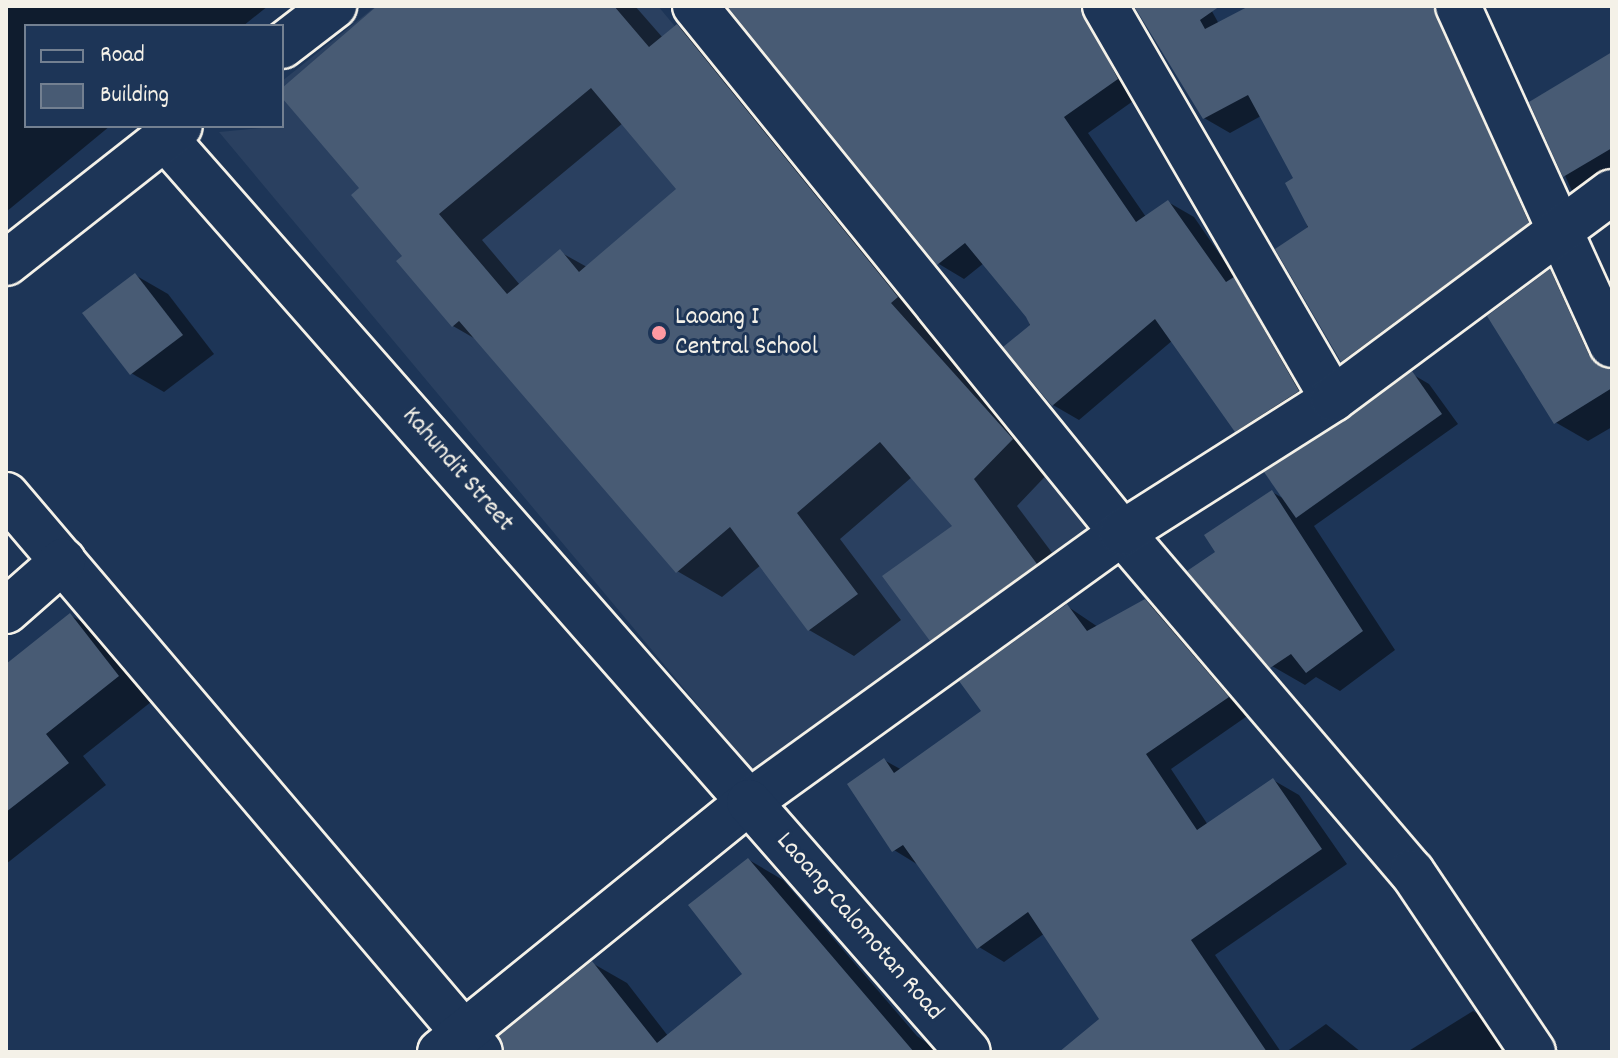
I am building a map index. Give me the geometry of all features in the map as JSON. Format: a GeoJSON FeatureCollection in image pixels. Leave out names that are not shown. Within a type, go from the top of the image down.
{"type":"FeatureCollection","features":[{"type":"Feature","properties":{"kind":"street"},"geometry":{"type":"LineString","coordinates":[[284,44],[334,6]]}},
{"type":"Feature","properties":{"kind":"street"},"geometry":{"type":"LineString","coordinates":[[695,6],[1122,533],[1412,872],[1533,1052]]}},
{"type":"Feature","properties":{"kind":"street"},"geometry":{"type":"LineString","coordinates":[[1105,6],[1333,399]]}},
{"type":"Feature","properties":{"kind":"street"},"geometry":{"type":"LineString","coordinates":[[1458,6],[1612,345]]}},
{"type":"Feature","properties":{"kind":"street"},"geometry":{"type":"LineString","coordinates":[[6,263],[172,132]]}},
{"type":"Feature","properties":{"kind":"street","name":"Kahundit Street"},"geometry":{"type":"LineString","coordinates":[[172,132],[749,802]]}},
{"type":"Feature","properties":{"kind":"street"},"geometry":{"type":"LineString","coordinates":[[6,495],[462,1046],[749,802],[1122,533],[1333,399],[1557,228],[1612,192]]}},
{"type":"Feature","properties":{"kind":"street"},"geometry":{"type":"LineString","coordinates":[[6,611],[63,561]]}},
{"type":"Feature","properties":{"kind":"street","name":"Laoang-Calomotan Road"},"geometry":{"type":"LineString","coordinates":[[749,802],[968,1052]]}},
{"type":"Feature","properties":{"kind":"shaded area","name":"Laoang I Central School"},"geometry":{"type":"Polygon","coordinates":[[[376,6],[658,6],[1099,535],[763,783],[219,132],[284,128],[284,79],[376,6]]]}},
{"type":"Feature","properties":{"kind":"building","name":"Laoang I Central School"},"geometry":{"type":"Polygon","coordinates":[[[377,6],[614,6],[649,47],[677,24],[898,297],[891,303],[1013,439],[974,479],[1037,564],[930,641],[882,576],[952,526],[880,442],[797,513],[858,594],[808,631],[730,527],[676,573],[459,321],[452,327],[396,261],[402,256],[351,195],[359,188],[284,100],[284,86],[377,6]],[[591,88],[439,214],[507,294],[560,249],[579,272],[676,189],[591,88]]]}},
{"type":"Feature","properties":{"kind":"building"},"geometry":{"type":"Polygon","coordinates":[[[727,6],[1080,6],[1118,79],[1064,117],[1136,222],[1168,200],[1226,282],[1234,277],[1299,391],[1235,432],[1155,319],[1052,406],[1003,347],[1030,325],[1026,317],[965,243],[937,265],[727,6]]]}},
{"type":"Feature","properties":{"kind":"building"},"geometry":{"type":"Polygon","coordinates":[[[1134,6],[1220,6],[1200,20],[1205,29],[1249,6],[1433,6],[1529,223],[1341,362],[1275,249],[1308,227],[1285,183],[1293,178],[1248,95],[1203,119],[1134,6]]]}},
{"type":"Feature","properties":{"kind":"building"},"geometry":{"type":"Polygon","coordinates":[[[1612,52],[1612,148],[1563,177],[1529,102],[1612,52]]]}},
{"type":"Feature","properties":{"kind":"building"},"geometry":{"type":"Polygon","coordinates":[[[1550,269],[1589,355],[1612,370],[1612,388],[1554,424],[1487,316],[1550,269]]]}},
{"type":"Feature","properties":{"kind":"building"},"geometry":{"type":"Polygon","coordinates":[[[135,273],[183,335],[130,375],[82,313],[135,273]]]}},
{"type":"Feature","properties":{"kind":"building"},"geometry":{"type":"Polygon","coordinates":[[[1412,371],[1442,414],[1296,518],[1264,472],[1412,371]]]}},
{"type":"Feature","properties":{"kind":"building"},"geometry":{"type":"Polygon","coordinates":[[[1272,490],[1363,631],[1306,673],[1291,654],[1270,668],[1187,571],[1215,552],[1204,535],[1272,490]]]}},
{"type":"Feature","properties":{"kind":"building"},"geometry":{"type":"Polygon","coordinates":[[[1145,599],[1229,697],[1146,754],[1197,830],[1273,778],[1322,849],[1191,940],[1267,1052],[1059,1052],[1099,1019],[1028,912],[977,949],[903,845],[892,852],[847,784],[884,758],[894,773],[981,711],[959,681],[1067,604],[1087,631],[1145,599]]]}},
{"type":"Feature","properties":{"kind":"building"},"geometry":{"type":"Polygon","coordinates":[[[70,613],[119,676],[46,734],[69,763],[6,812],[6,664],[70,613]]]}},
{"type":"Feature","properties":{"kind":"building"},"geometry":{"type":"Polygon","coordinates":[[[748,858],[914,1052],[504,1052],[499,1036],[592,961],[657,1043],[742,974],[688,905],[748,858]]]}},
{"type":"Feature","properties":{"kind":"place","name":"Laoang I Central School"},"geometry":{"type":"Point","coordinates":[659,333]}}]}
